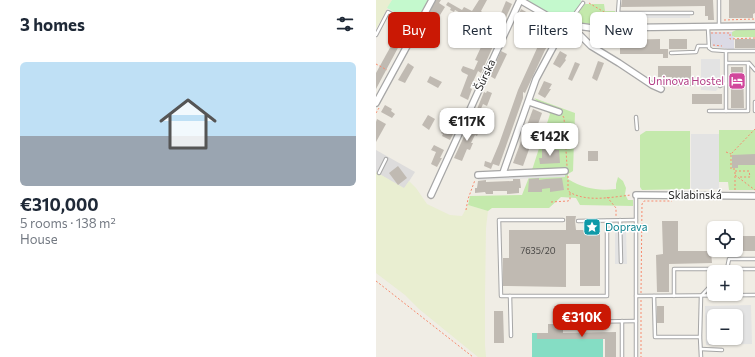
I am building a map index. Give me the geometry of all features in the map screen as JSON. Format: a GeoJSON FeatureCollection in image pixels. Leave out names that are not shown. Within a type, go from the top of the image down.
{"type":"FeatureCollection","features":[{"type":"Feature","properties":{"kind":"street"},"geometry":{"type":"LineString","coordinates":[[426,12],[432,0]]}},
{"type":"Feature","properties":{"kind":"street"},"geometry":{"type":"LineString","coordinates":[[520,0],[541,12]]}},
{"type":"Feature","properties":{"kind":"street","name":"Šúrska"},"geometry":{"type":"LineString","coordinates":[[431,195],[520,0]]}},
{"type":"Feature","properties":{"kind":"street"},"geometry":{"type":"LineString","coordinates":[[647,29],[710,31],[719,24],[755,26]]}},
{"type":"Feature","properties":{"kind":"street"},"geometry":{"type":"LineString","coordinates":[[582,37],[590,45]]}},
{"type":"Feature","properties":{"kind":"street"},"geometry":{"type":"LineString","coordinates":[[376,103],[407,48]]}},
{"type":"Feature","properties":{"kind":"street"},"geometry":{"type":"LineString","coordinates":[[503,173],[536,80],[554,48]]}},
{"type":"Feature","properties":{"kind":"street"},"geometry":{"type":"LineString","coordinates":[[594,48],[619,62],[652,85],[661,89]]}},
{"type":"Feature","properties":{"kind":"street"},"geometry":{"type":"LineString","coordinates":[[528,102],[559,112]]}},
{"type":"Feature","properties":{"kind":"street"},"geometry":{"type":"LineString","coordinates":[[478,175],[566,170]]}},
{"type":"Feature","properties":{"kind":"street","name":"Sklabinská"},"geometry":{"type":"LineString","coordinates":[[636,195],[755,196]]}},
{"type":"Feature","properties":{"kind":"lane"},"geometry":{"type":"LineString","coordinates":[[619,0],[619,12]]}},
{"type":"Feature","properties":{"kind":"lane"},"geometry":{"type":"LineString","coordinates":[[719,0],[719,24]]}},
{"type":"Feature","properties":{"kind":"lane"},"geometry":{"type":"LineString","coordinates":[[577,12],[583,4]]}},
{"type":"Feature","properties":{"kind":"lane"},"geometry":{"type":"LineString","coordinates":[[376,35],[388,12]]}},
{"type":"Feature","properties":{"kind":"lane"},"geometry":{"type":"LineString","coordinates":[[647,14],[692,13]]}},
{"type":"Feature","properties":{"kind":"lane"},"geometry":{"type":"LineString","coordinates":[[708,46],[710,31]]}},
{"type":"Feature","properties":{"kind":"lane"},"geometry":{"type":"LineString","coordinates":[[670,53],[696,52],[698,46],[708,46],[712,50],[732,52],[755,51]]}},
{"type":"Feature","properties":{"kind":"lane"},"geometry":{"type":"LineString","coordinates":[[726,51],[726,111]]}},
{"type":"Feature","properties":{"kind":"lane"},"geometry":{"type":"LineString","coordinates":[[726,63],[748,63],[755,70]]}},
{"type":"Feature","properties":{"kind":"lane"},"geometry":{"type":"LineString","coordinates":[[709,111],[748,111],[748,63]]}},
{"type":"Feature","properties":{"kind":"lane"},"geometry":{"type":"LineString","coordinates":[[720,86],[726,83]]}},
{"type":"Feature","properties":{"kind":"lane"},"geometry":{"type":"LineString","coordinates":[[755,102],[755,111]]}},
{"type":"Feature","properties":{"kind":"lane"},"geometry":{"type":"LineString","coordinates":[[636,117],[637,129]]}},
{"type":"Feature","properties":{"kind":"lane"},"geometry":{"type":"LineString","coordinates":[[379,173],[386,159]]}},
{"type":"Feature","properties":{"kind":"lane"},"geometry":{"type":"LineString","coordinates":[[636,195],[636,357]]}},
{"type":"Feature","properties":{"kind":"lane"},"geometry":{"type":"LineString","coordinates":[[563,220],[500,220],[501,296],[607,296],[607,221]]}},
{"type":"Feature","properties":{"kind":"lane"},"geometry":{"type":"LineString","coordinates":[[620,220],[621,262]]}},
{"type":"Feature","properties":{"kind":"lane"},"geometry":{"type":"LineString","coordinates":[[578,221],[636,220]]}},
{"type":"Feature","properties":{"kind":"lane"},"geometry":{"type":"LineString","coordinates":[[728,265],[729,259],[755,259]]}},
{"type":"Feature","properties":{"kind":"lane"},"geometry":{"type":"LineString","coordinates":[[674,296],[674,269],[707,269]]}},
{"type":"Feature","properties":{"kind":"lane"},"geometry":{"type":"LineString","coordinates":[[743,269],[755,269]]}},
{"type":"Feature","properties":{"kind":"lane"},"geometry":{"type":"LineString","coordinates":[[701,357],[701,296],[707,290]]}},
{"type":"Feature","properties":{"kind":"lane"},"geometry":{"type":"LineString","coordinates":[[635,296],[755,295]]}},
{"type":"Feature","properties":{"kind":"lane"},"geometry":{"type":"LineString","coordinates":[[510,296],[511,336]]}},
{"type":"Feature","properties":{"kind":"lane"},"geometry":{"type":"LineString","coordinates":[[654,296],[655,337],[700,337]]}},
{"type":"Feature","properties":{"kind":"lane"},"geometry":{"type":"LineString","coordinates":[[701,304],[705,307]]}},
{"type":"Feature","properties":{"kind":"lane"},"geometry":{"type":"LineString","coordinates":[[622,321],[622,357]]}},
{"type":"Feature","properties":{"kind":"lane"},"geometry":{"type":"LineString","coordinates":[[568,322],[636,321]]}},
{"type":"Feature","properties":{"kind":"lane"},"geometry":{"type":"LineString","coordinates":[[701,349],[722,350]]}},
{"type":"Feature","properties":{"kind":"path"},"geometry":{"type":"LineString","coordinates":[[589,3],[604,12]]}},
{"type":"Feature","properties":{"kind":"path"},"geometry":{"type":"LineString","coordinates":[[719,24],[728,19],[755,19]]}},
{"type":"Feature","properties":{"kind":"path"},"geometry":{"type":"LineString","coordinates":[[712,38],[710,31],[730,33],[730,39],[755,38]]}},
{"type":"Feature","properties":{"kind":"path"},"geometry":{"type":"LineString","coordinates":[[712,43],[715,46],[732,49],[732,52]]}},
{"type":"Feature","properties":{"kind":"path"},"geometry":{"type":"LineString","coordinates":[[376,64],[390,72]]}},
{"type":"Feature","properties":{"kind":"path"},"geometry":{"type":"LineString","coordinates":[[551,202],[570,200],[566,170],[564,118],[559,112]]}},
{"type":"Feature","properties":{"kind":"path"},"geometry":{"type":"LineString","coordinates":[[738,177],[750,177],[750,172],[731,169],[731,154],[755,129]]}},
{"type":"Feature","properties":{"kind":"path"},"geometry":{"type":"LineString","coordinates":[[726,152],[731,154]]}},
{"type":"Feature","properties":{"kind":"path"},"geometry":{"type":"LineString","coordinates":[[735,169],[735,191]]}},
{"type":"Feature","properties":{"kind":"path"},"geometry":{"type":"LineString","coordinates":[[466,210],[468,199],[478,175]]}},
{"type":"Feature","properties":{"kind":"path"},"geometry":{"type":"LineString","coordinates":[[735,175],[755,190]]}},
{"type":"Feature","properties":{"kind":"path"},"geometry":{"type":"LineString","coordinates":[[570,192],[584,197],[636,195]]}},
{"type":"Feature","properties":{"kind":"path"},"geometry":{"type":"LineString","coordinates":[[606,197],[616,208],[616,220]]}},
{"type":"Feature","properties":{"kind":"path"},"geometry":{"type":"LineString","coordinates":[[641,357],[642,204],[644,202],[678,201]]}},
{"type":"Feature","properties":{"kind":"path"},"geometry":{"type":"LineString","coordinates":[[376,281],[473,357]]}},
{"type":"Feature","properties":{"kind":"shaded area"},"geometry":{"type":"Polygon","coordinates":[[[647,14],[690,14],[690,18],[647,18],[647,14]]]}},
{"type":"Feature","properties":{"kind":"shaded area"},"geometry":{"type":"Polygon","coordinates":[[[710,32],[732,32],[732,36],[734,36],[734,50],[712,46],[710,32]]]}},
{"type":"Feature","properties":{"kind":"shaded area"},"geometry":{"type":"Polygon","coordinates":[[[701,59],[720,59],[720,86],[716,91],[701,90],[701,59]]]}},
{"type":"Feature","properties":{"kind":"shaded area"},"geometry":{"type":"Polygon","coordinates":[[[691,134],[719,134],[719,189],[691,189],[691,134]]]}},
{"type":"Feature","properties":{"kind":"shaded area"},"geometry":{"type":"Polygon","coordinates":[[[376,150],[415,172],[404,189],[376,172],[376,150]]]}},
{"type":"Feature","properties":{"kind":"shaded area"},"geometry":{"type":"Polygon","coordinates":[[[565,173],[565,177],[478,180],[477,176],[565,173]]]}},
{"type":"Feature","properties":{"kind":"shaded area"},"geometry":{"type":"Polygon","coordinates":[[[615,230],[626,230],[627,264],[615,264],[615,230]]]}},
{"type":"Feature","properties":{"kind":"shaded area"},"geometry":{"type":"Polygon","coordinates":[[[751,305],[752,344],[743,344],[743,309],[707,309],[706,345],[705,306],[751,305]]]}},
{"type":"Feature","properties":{"kind":"green space"},"geometry":{"type":"Polygon","coordinates":[[[376,0],[392,0],[376,29],[376,0]]]}},
{"type":"Feature","properties":{"kind":"green space"},"geometry":{"type":"Polygon","coordinates":[[[392,0],[428,0],[421,12],[394,12],[387,8],[392,0]]]}},
{"type":"Feature","properties":{"kind":"green space"},"geometry":{"type":"Polygon","coordinates":[[[528,0],[581,0],[580,6],[576,12],[549,12],[537,7],[528,0]]]}},
{"type":"Feature","properties":{"kind":"green space"},"geometry":{"type":"Polygon","coordinates":[[[585,4],[604,4],[605,11],[615,11],[590,12],[590,24],[582,23],[582,12],[579,12],[585,4]]]}},
{"type":"Feature","properties":{"kind":"green space"},"geometry":{"type":"Polygon","coordinates":[[[738,29],[755,29],[755,37],[732,37],[732,32],[738,29]]]}},
{"type":"Feature","properties":{"kind":"green space"},"geometry":{"type":"Polygon","coordinates":[[[534,98],[575,113],[573,171],[568,174],[568,179],[586,187],[610,190],[616,189],[618,177],[623,181],[626,188],[625,194],[628,200],[633,200],[633,206],[580,205],[576,198],[561,197],[549,208],[492,208],[488,211],[468,205],[470,196],[522,195],[533,167],[550,114],[534,98]]]}},
{"type":"Feature","properties":{"kind":"green space"},"geometry":{"type":"Polygon","coordinates":[[[719,130],[755,130],[755,190],[729,190],[728,182],[719,182],[719,130]]]}},
{"type":"Feature","properties":{"kind":"green space"},"geometry":{"type":"Polygon","coordinates":[[[646,131],[690,131],[690,189],[642,190],[640,187],[640,135],[646,131]]]}},
{"type":"Feature","properties":{"kind":"green space"},"geometry":{"type":"Polygon","coordinates":[[[376,172],[404,188],[409,181],[427,204],[450,215],[462,216],[468,205],[488,211],[486,228],[485,297],[486,357],[478,357],[419,309],[405,295],[376,273],[376,172]]]}},
{"type":"Feature","properties":{"kind":"green space"},"geometry":{"type":"Polygon","coordinates":[[[532,333],[537,333],[537,339],[599,339],[599,333],[603,333],[603,357],[532,357],[532,333]]]}},
{"type":"Feature","properties":{"kind":"building"},"geometry":{"type":"Polygon","coordinates":[[[436,0],[441,0],[439,3],[445,7],[440,15],[440,12],[430,12],[436,0]]]}},
{"type":"Feature","properties":{"kind":"building"},"geometry":{"type":"Polygon","coordinates":[[[479,0],[487,0],[481,11],[482,12],[459,12],[455,10],[454,12],[446,5],[448,2],[462,10],[464,7],[472,11],[479,0]]]}},
{"type":"Feature","properties":{"kind":"building"},"geometry":{"type":"Polygon","coordinates":[[[622,0],[713,0],[714,20],[708,20],[708,16],[705,16],[705,6],[621,7],[622,0]]]}},
{"type":"Feature","properties":{"kind":"building"},"geometry":{"type":"Polygon","coordinates":[[[729,0],[755,0],[755,13],[753,14],[753,18],[729,18],[729,0]]]}},
{"type":"Feature","properties":{"kind":"building"},"geometry":{"type":"Polygon","coordinates":[[[506,1],[512,4],[506,17],[506,12],[501,12],[506,1]]]}},
{"type":"Feature","properties":{"kind":"building"},"geometry":{"type":"Polygon","coordinates":[[[647,39],[660,39],[660,49],[668,49],[668,58],[663,58],[663,54],[620,54],[620,48],[647,48],[647,39]]]}},
{"type":"Feature","properties":{"kind":"building"},"geometry":{"type":"Polygon","coordinates":[[[669,39],[687,39],[687,49],[669,49],[669,39]]]}},
{"type":"Feature","properties":{"kind":"building"},"geometry":{"type":"Polygon","coordinates":[[[735,39],[755,39],[755,48],[735,48],[735,39]]]}},
{"type":"Feature","properties":{"kind":"building"},"geometry":{"type":"Polygon","coordinates":[[[390,48],[398,48],[376,89],[376,73],[390,48]]]}},
{"type":"Feature","properties":{"kind":"building"},"geometry":{"type":"Polygon","coordinates":[[[481,48],[492,48],[481,73],[478,71],[470,88],[472,89],[468,100],[460,96],[468,75],[461,70],[463,66],[474,70],[478,61],[475,60],[481,48]]]}},
{"type":"Feature","properties":{"kind":"building"},"geometry":{"type":"Polygon","coordinates":[[[537,48],[546,48],[525,93],[523,92],[523,98],[499,166],[493,164],[491,169],[484,166],[485,161],[491,163],[518,90],[537,48]]]}},
{"type":"Feature","properties":{"kind":"building"},"geometry":{"type":"Polygon","coordinates":[[[501,51],[507,54],[495,79],[490,76],[501,51]]]}},
{"type":"Feature","properties":{"kind":"building"},"geometry":{"type":"Polygon","coordinates":[[[560,51],[567,55],[566,60],[560,68],[553,64],[560,51]]]}},
{"type":"Feature","properties":{"kind":"building"},"geometry":{"type":"Polygon","coordinates":[[[598,61],[604,63],[597,81],[592,78],[598,61]]]}},
{"type":"Feature","properties":{"kind":"building"},"geometry":{"type":"Polygon","coordinates":[[[575,62],[580,64],[572,81],[568,79],[575,62]]]}},
{"type":"Feature","properties":{"kind":"building"},"geometry":{"type":"Polygon","coordinates":[[[408,63],[414,67],[405,83],[398,80],[408,63]]]}},
{"type":"Feature","properties":{"kind":"building"},"geometry":{"type":"Polygon","coordinates":[[[658,66],[691,66],[691,76],[695,76],[695,86],[671,86],[672,77],[658,77],[658,66]]]}},
{"type":"Feature","properties":{"kind":"building","name":"Uninova Hostel"},"geometry":{"type":"Polygon","coordinates":[[[731,67],[743,67],[744,108],[731,108],[731,67]]]}},
{"type":"Feature","properties":{"kind":"building"},"geometry":{"type":"Polygon","coordinates":[[[430,76],[442,82],[438,88],[427,82],[430,76]]]}},
{"type":"Feature","properties":{"kind":"building"},"geometry":{"type":"Polygon","coordinates":[[[544,81],[552,84],[549,89],[551,89],[545,98],[538,94],[544,81]]]}},
{"type":"Feature","properties":{"kind":"building"},"geometry":{"type":"Polygon","coordinates":[[[487,91],[492,93],[487,106],[483,104],[479,113],[482,114],[481,118],[472,115],[475,108],[477,109],[484,92],[486,93],[487,91]]]}},
{"type":"Feature","properties":{"kind":"building"},"geometry":{"type":"Polygon","coordinates":[[[692,94],[722,94],[722,104],[692,104],[692,94]]]}},
{"type":"Feature","properties":{"kind":"building"},"geometry":{"type":"Polygon","coordinates":[[[385,105],[392,109],[391,111],[395,114],[392,118],[381,112],[385,105]]]}},
{"type":"Feature","properties":{"kind":"building"},"geometry":{"type":"Polygon","coordinates":[[[533,109],[542,113],[523,166],[513,163],[533,109]]]}},
{"type":"Feature","properties":{"kind":"building"},"geometry":{"type":"Polygon","coordinates":[[[453,114],[460,118],[460,120],[450,140],[442,136],[443,134],[441,133],[443,130],[446,132],[453,114]]]}},
{"type":"Feature","properties":{"kind":"building"},"geometry":{"type":"Polygon","coordinates":[[[428,115],[435,119],[429,130],[422,125],[428,115]]]}},
{"type":"Feature","properties":{"kind":"building"},"geometry":{"type":"Polygon","coordinates":[[[377,119],[386,124],[376,142],[376,122],[377,119]]]}},
{"type":"Feature","properties":{"kind":"building"},"geometry":{"type":"Polygon","coordinates":[[[549,123],[558,123],[557,140],[548,141],[547,134],[550,134],[549,123]]]}},
{"type":"Feature","properties":{"kind":"building"},"geometry":{"type":"Polygon","coordinates":[[[473,124],[479,126],[478,129],[480,129],[477,136],[475,135],[471,143],[473,143],[470,150],[467,149],[462,161],[454,158],[468,128],[473,124]]]}},
{"type":"Feature","properties":{"kind":"building"},"geometry":{"type":"Polygon","coordinates":[[[434,145],[444,150],[437,167],[431,164],[436,152],[431,150],[434,145]]]}},
{"type":"Feature","properties":{"kind":"building"},"geometry":{"type":"Polygon","coordinates":[[[542,149],[559,150],[560,163],[540,164],[539,158],[542,158],[542,149]]]}},
{"type":"Feature","properties":{"kind":"building"},"geometry":{"type":"Polygon","coordinates":[[[588,151],[598,151],[598,161],[588,161],[588,151]]]}},
{"type":"Feature","properties":{"kind":"building"},"geometry":{"type":"Polygon","coordinates":[[[755,154],[755,165],[738,165],[738,168],[732,168],[732,155],[755,154]]]}},
{"type":"Feature","properties":{"kind":"building"},"geometry":{"type":"Polygon","coordinates":[[[398,166],[407,178],[398,185],[389,173],[398,166]]]}},
{"type":"Feature","properties":{"kind":"building"},"geometry":{"type":"Polygon","coordinates":[[[539,178],[539,180],[562,178],[564,190],[550,192],[550,188],[542,189],[542,192],[528,192],[529,179],[539,178]]]}},
{"type":"Feature","properties":{"kind":"building"},"geometry":{"type":"Polygon","coordinates":[[[513,179],[520,179],[521,188],[519,188],[519,193],[507,194],[507,191],[493,191],[493,194],[486,194],[485,192],[475,193],[475,188],[477,188],[478,181],[513,181],[513,179]]]}},
{"type":"Feature","properties":{"kind":"building"},"geometry":{"type":"Polygon","coordinates":[[[566,216],[576,216],[576,230],[600,230],[600,286],[580,286],[580,244],[566,244],[566,287],[503,286],[503,258],[509,258],[509,230],[566,230],[566,216]]]}},
{"type":"Feature","properties":{"kind":"building"},"geometry":{"type":"Polygon","coordinates":[[[662,221],[678,221],[678,251],[707,251],[707,257],[712,257],[712,263],[669,264],[669,292],[657,292],[656,255],[663,254],[662,221]]]}},
{"type":"Feature","properties":{"kind":"building"},"geometry":{"type":"Polygon","coordinates":[[[743,236],[755,236],[755,251],[743,251],[743,236]]]}},
{"type":"Feature","properties":{"kind":"building"},"geometry":{"type":"Polygon","coordinates":[[[657,306],[664,306],[664,323],[657,323],[657,306]]]}},
{"type":"Feature","properties":{"kind":"building"},"geometry":{"type":"Polygon","coordinates":[[[494,311],[503,311],[504,343],[494,343],[494,311]]]}},
{"type":"Feature","properties":{"kind":"building"},"geometry":{"type":"Polygon","coordinates":[[[548,324],[563,324],[563,333],[616,332],[616,357],[605,357],[605,339],[537,339],[537,333],[548,333],[548,324]]]}},
{"type":"Feature","properties":{"kind":"place","name":"Uninova Hostel"},"geometry":{"type":"Point","coordinates":[737,81]}},
{"type":"Feature","properties":{"kind":"place","name":"Doprava"},"geometry":{"type":"Point","coordinates":[592,227]}}]}
